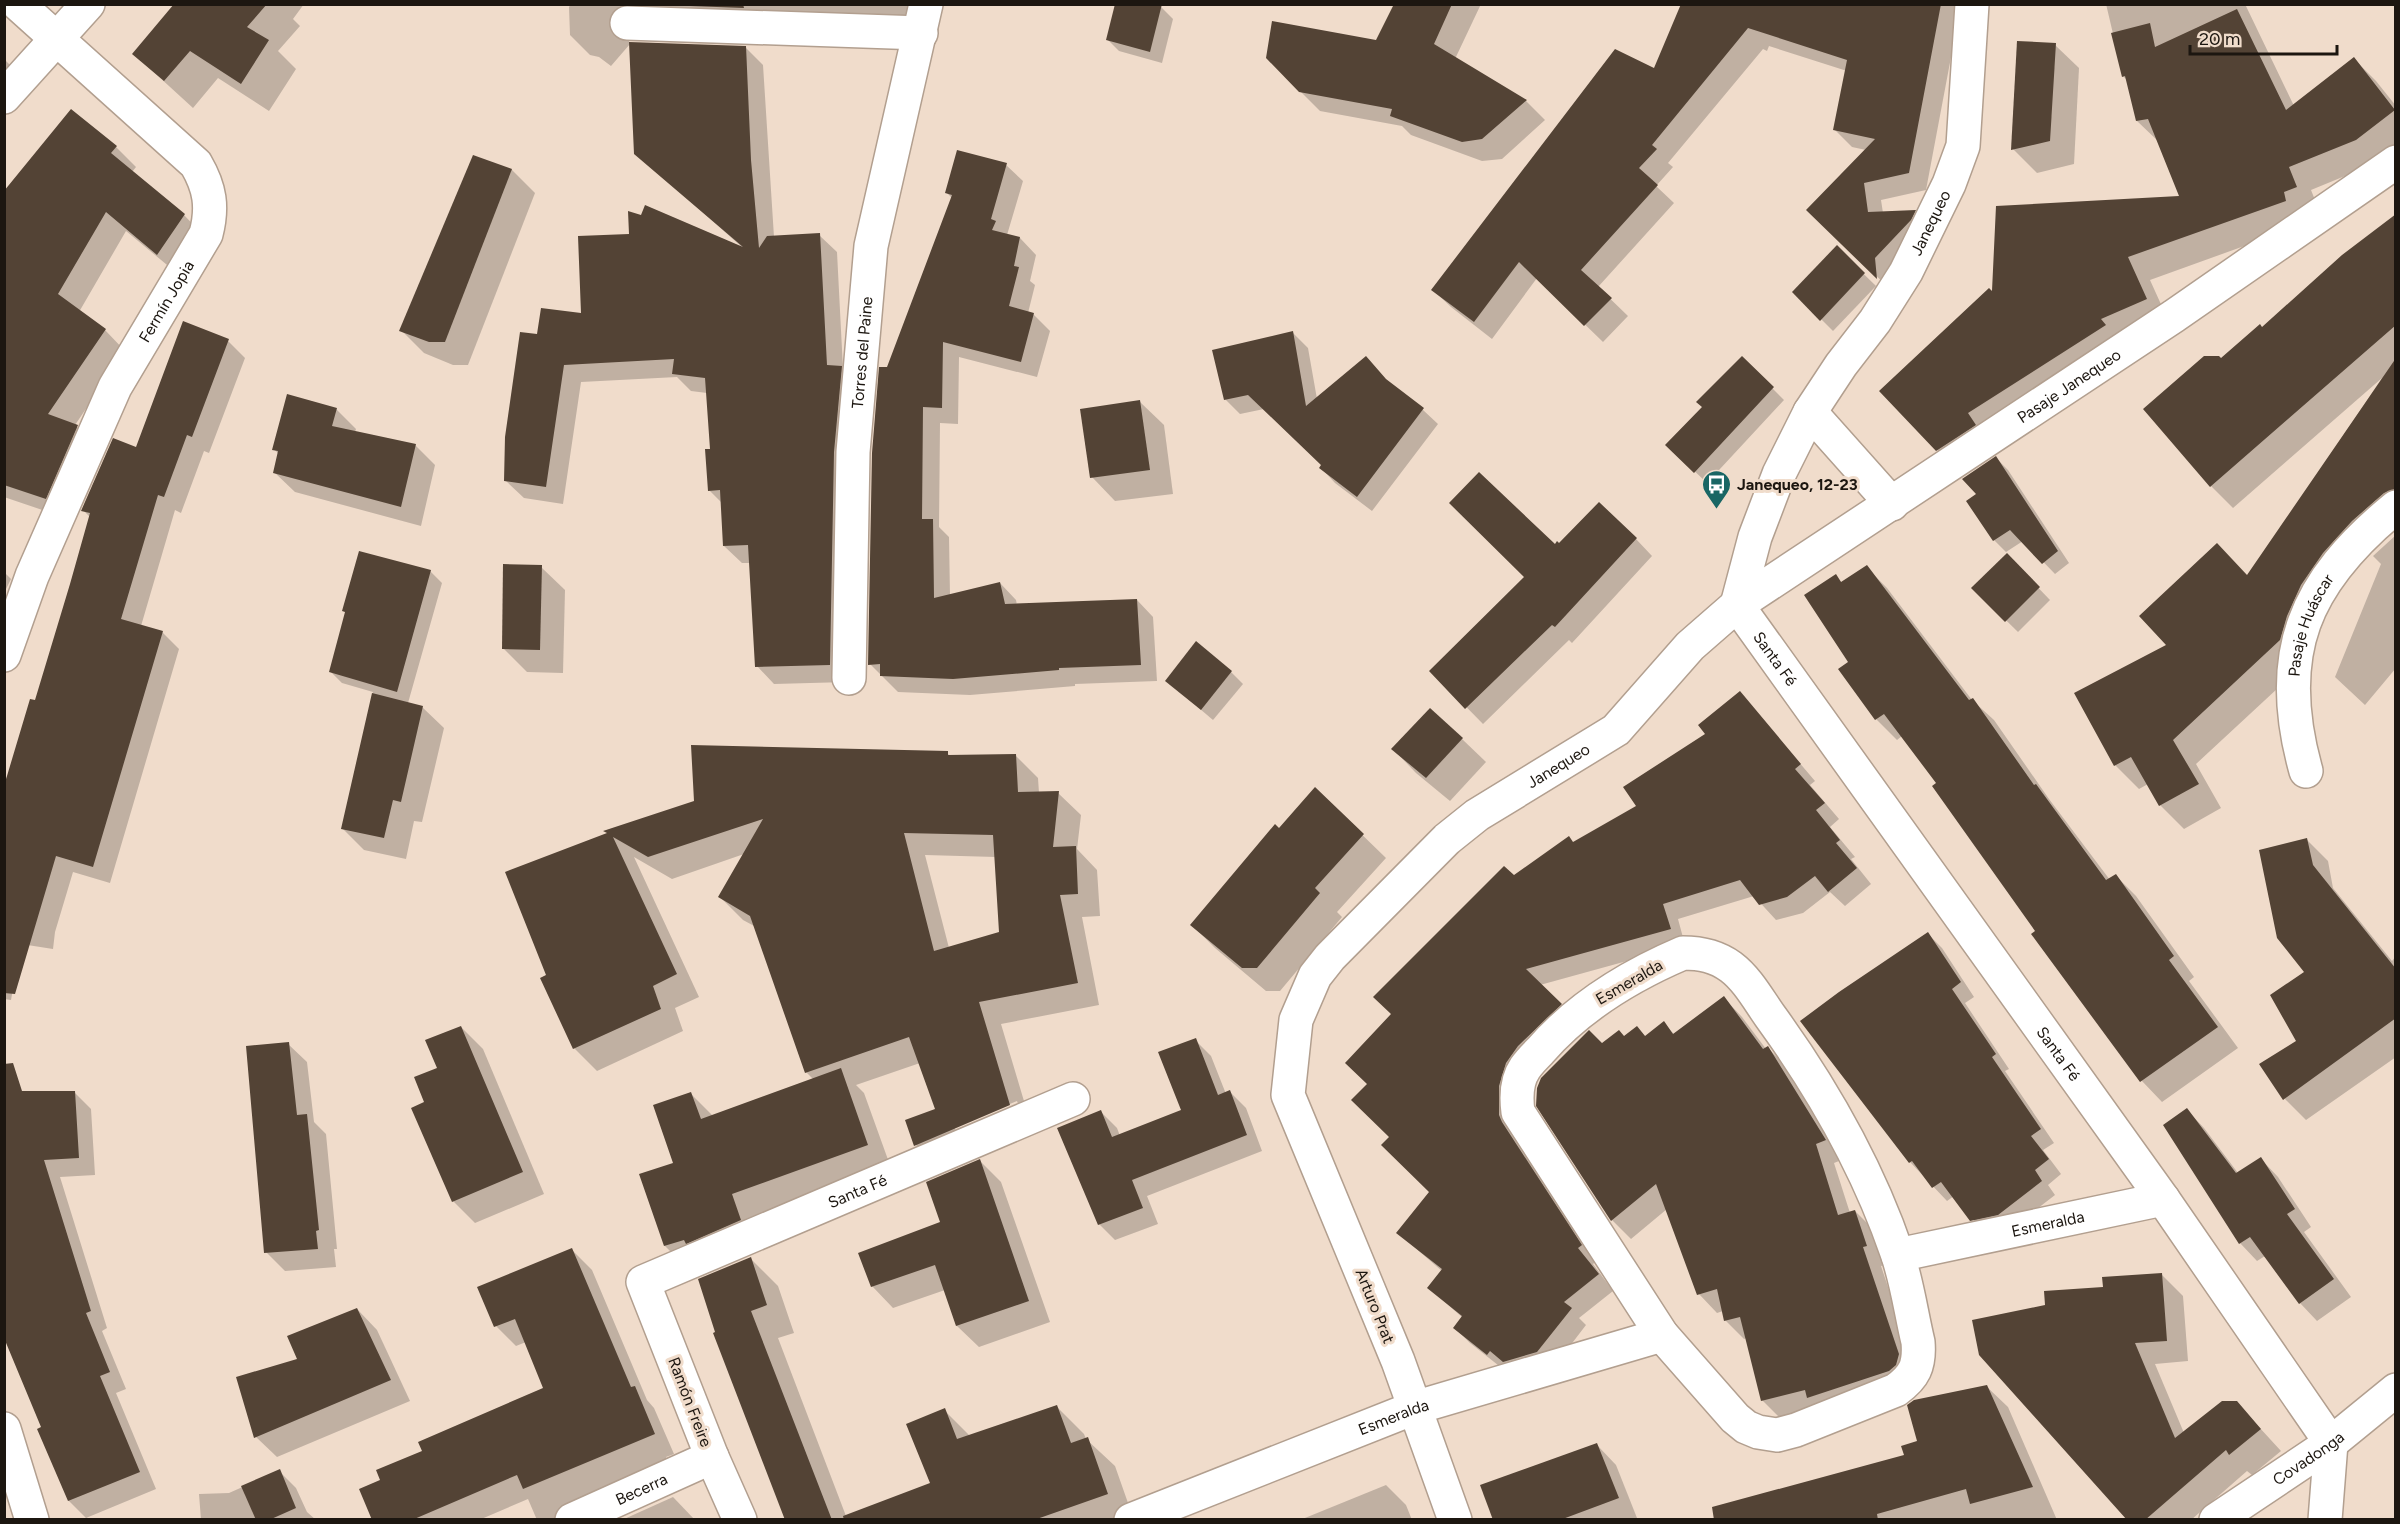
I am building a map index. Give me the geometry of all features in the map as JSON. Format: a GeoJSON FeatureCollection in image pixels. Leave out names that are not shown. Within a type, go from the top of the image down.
{"type":"FeatureCollection","features":[{"type":"Feature","properties":{"kind":"street","name":"Fermín Jopia"},"geometry":{"type":"LineString","coordinates":[[4,655],[32,576],[115,387],[206,234],[210,216],[210,196],[205,180],[195,164],[18,4]]}},
{"type":"Feature","properties":{"kind":"street"},"geometry":{"type":"LineString","coordinates":[[4,97],[88,4]]}},
{"type":"Feature","properties":{"kind":"street","name":"Janequeo"},"geometry":{"type":"LineString","coordinates":[[1288,1095],[1296,1020],[1315,976],[1330,957],[1447,839],[1477,816],[1616,730],[1690,646],[1737,605],[1755,537],[1779,474],[1810,412],[1841,365],[1875,321],[1906,272],[1949,184],[1963,146],[1972,4]]}},
{"type":"Feature","properties":{"kind":"street","name":"Torres del Paine"},"geometry":{"type":"LineString","coordinates":[[627,23],[923,19],[871,246],[853,452],[849,678]]}},
{"type":"Feature","properties":{"kind":"street","name":"Pasaje Janequeo"},"geometry":{"type":"LineString","coordinates":[[1737,605],[2174,316],[2396,162]]}},
{"type":"Feature","properties":{"kind":"street"},"geometry":{"type":"LineString","coordinates":[[1810,412],[1892,504]]}},
{"type":"Feature","properties":{"kind":"street","name":"Pasaje Huáscar"},"geometry":{"type":"LineString","coordinates":[[2306,771],[2296,737],[2292,704],[2293,670],[2300,637],[2311,606],[2326,578],[2353,544],[2396,507]]}},
{"type":"Feature","properties":{"kind":"street","name":"Santa Fé"},"geometry":{"type":"LineString","coordinates":[[1737,605],[2163,1198],[2331,1443]]}},
{"type":"Feature","properties":{"kind":"street","name":"Esmeralda"},"geometry":{"type":"LineString","coordinates":[[1683,953],[1700,953],[1715,957],[1741,975],[1799,1057],[1848,1140],[1873,1191],[1898,1255],[1919,1355],[1916,1367],[1908,1381],[1896,1390],[1796,1430],[1778,1434],[1758,1432],[1736,1418],[1662,1335],[1524,1124],[1518,1112],[1516,1099],[1518,1083],[1524,1068],[1572,1018],[1627,980],[1683,953]]}},
{"type":"Feature","properties":{"kind":"street","name":"Arturo Prat"},"geometry":{"type":"LineString","coordinates":[[1288,1095],[1398,1362],[1455,1520]]}},
{"type":"Feature","properties":{"kind":"street","name":"Santa Fé"},"geometry":{"type":"LineString","coordinates":[[643,1282],[1073,1099]]}},
{"type":"Feature","properties":{"kind":"street","name":"Esmeralda"},"geometry":{"type":"LineString","coordinates":[[1898,1255],[2163,1198]]}},
{"type":"Feature","properties":{"kind":"street","name":"Ramón Freire"},"geometry":{"type":"LineString","coordinates":[[643,1282],[711,1457],[740,1520]]}},
{"type":"Feature","properties":{"kind":"street","name":"Esmeralda"},"geometry":{"type":"LineString","coordinates":[[1131,1520],[1413,1408],[1662,1335]]}},
{"type":"Feature","properties":{"kind":"street","name":"Covadonga"},"geometry":{"type":"LineString","coordinates":[[2216,1520],[2331,1443],[2396,1390]]}},
{"type":"Feature","properties":{"kind":"street"},"geometry":{"type":"LineString","coordinates":[[4,1429],[32,1520]]}},
{"type":"Feature","properties":{"kind":"street"},"geometry":{"type":"LineString","coordinates":[[2325,1520],[2331,1443]]}},
{"type":"Feature","properties":{"kind":"street","name":"Becerra"},"geometry":{"type":"LineString","coordinates":[[572,1520],[711,1457]]}},
{"type":"Feature","properties":{"kind":"building"},"geometry":{"type":"Polygon","coordinates":[[[174,4],[267,4],[247,27],[269,40],[241,84],[190,51],[164,81],[132,54],[174,4]]]}},
{"type":"Feature","properties":{"kind":"building"},"geometry":{"type":"Polygon","coordinates":[[[635,4],[743,4],[744,8],[635,4]]]}},
{"type":"Feature","properties":{"kind":"building"},"geometry":{"type":"Polygon","coordinates":[[[1115,4],[1162,4],[1150,52],[1106,40],[1115,4]]]}},
{"type":"Feature","properties":{"kind":"building"},"geometry":{"type":"Polygon","coordinates":[[[1394,4],[1452,4],[1434,44],[1527,100],[1482,139],[1462,142],[1390,116],[1392,109],[1299,92],[1266,58],[1272,21],[1376,40],[1394,4]]]}},
{"type":"Feature","properties":{"kind":"building"},"geometry":{"type":"Polygon","coordinates":[[[1681,4],[1941,4],[1909,173],[1864,183],[1868,212],[1916,210],[1911,220],[1875,258],[1877,279],[1806,210],[1875,139],[1833,130],[1847,60],[1748,28],[1652,145],[1657,149],[1639,168],[1658,185],[1581,270],[1612,298],[1584,326],[1519,262],[1474,322],[1431,290],[1615,49],[1654,68],[1681,4]]]}},
{"type":"Feature","properties":{"kind":"building"},"geometry":{"type":"Polygon","coordinates":[[[2237,9],[2286,110],[2354,57],[2395,110],[2356,140],[2289,167],[2297,187],[2284,192],[2286,201],[2128,257],[2147,299],[2101,319],[2106,325],[1968,413],[1976,425],[1936,451],[1879,391],[1989,288],[1992,291],[1996,206],[2179,196],[2148,119],[2136,121],[2111,33],[2150,23],[2155,47],[2237,9]]]}},
{"type":"Feature","properties":{"kind":"building"},"geometry":{"type":"Polygon","coordinates":[[[2017,41],[2056,43],[2050,141],[2011,150],[2017,41]]]}},
{"type":"Feature","properties":{"kind":"building"},"geometry":{"type":"Polygon","coordinates":[[[629,42],[746,46],[751,160],[759,248],[767,236],[820,233],[827,365],[842,366],[834,452],[830,665],[755,667],[748,545],[723,546],[720,490],[708,491],[705,449],[710,449],[705,378],[672,374],[674,359],[564,365],[546,487],[504,481],[505,437],[520,332],[537,334],[541,308],[581,313],[578,236],[629,234],[628,211],[641,215],[645,205],[743,247],[634,154],[629,42]]]}},
{"type":"Feature","properties":{"kind":"building"},"geometry":{"type":"Polygon","coordinates":[[[71,109],[117,146],[111,153],[185,214],[157,255],[106,212],[58,294],[106,329],[48,414],[78,425],[46,499],[4,485],[4,191],[71,109]]]}},
{"type":"Feature","properties":{"kind":"building"},"geometry":{"type":"Polygon","coordinates":[[[957,150],[1007,163],[991,219],[996,221],[992,230],[1020,237],[1014,266],[1019,267],[1009,306],[1034,313],[1021,362],[943,342],[942,408],[923,407],[922,519],[933,519],[934,598],[1000,582],[1005,604],[1137,599],[1141,665],[1059,668],[1059,670],[953,679],[880,676],[880,664],[868,665],[872,453],[879,367],[887,367],[952,195],[945,193],[957,150]]]}},
{"type":"Feature","properties":{"kind":"building"},"geometry":{"type":"Polygon","coordinates":[[[473,155],[512,169],[445,342],[429,342],[399,331],[473,155]]]}},
{"type":"Feature","properties":{"kind":"building"},"geometry":{"type":"Polygon","coordinates":[[[2396,214],[2396,325],[2210,487],[2143,409],[2204,356],[2221,358],[2260,324],[2262,327],[2342,255],[2396,214]]]}},
{"type":"Feature","properties":{"kind":"building"},"geometry":{"type":"Polygon","coordinates":[[[1837,245],[1865,273],[1820,321],[1792,292],[1837,245]]]}},
{"type":"Feature","properties":{"kind":"building"},"geometry":{"type":"Polygon","coordinates":[[[183,321],[229,339],[192,437],[187,435],[164,497],[158,495],[121,619],[163,631],[93,867],[56,856],[15,994],[4,993],[4,786],[30,699],[35,700],[90,513],[81,511],[113,438],[136,447],[183,321]]]}},
{"type":"Feature","properties":{"kind":"building"},"geometry":{"type":"Polygon","coordinates":[[[1293,331],[1306,406],[1366,356],[1386,379],[1424,408],[1357,497],[1319,468],[1321,465],[1248,395],[1224,400],[1212,350],[1293,331]]]}},
{"type":"Feature","properties":{"kind":"building"},"geometry":{"type":"Polygon","coordinates":[[[1742,356],[1774,387],[1694,473],[1665,445],[1702,407],[1696,402],[1742,356]]]}},
{"type":"Feature","properties":{"kind":"building"},"geometry":{"type":"Polygon","coordinates":[[[2396,358],[2396,489],[2384,493],[2352,521],[2323,553],[2301,585],[2287,616],[2280,640],[2173,740],[2199,784],[2159,806],[2131,757],[2114,766],[2074,693],[2166,645],[2139,616],[2217,543],[2247,575],[2396,358]]]}},
{"type":"Feature","properties":{"kind":"building"},"geometry":{"type":"Polygon","coordinates":[[[287,394],[337,408],[332,426],[416,444],[401,507],[273,473],[278,451],[272,450],[287,394]]]}},
{"type":"Feature","properties":{"kind":"building"},"geometry":{"type":"Polygon","coordinates":[[[1140,400],[1150,470],[1090,478],[1080,409],[1140,400]]]}},
{"type":"Feature","properties":{"kind":"building"},"geometry":{"type":"Polygon","coordinates":[[[1996,456],[2058,551],[2042,564],[2010,530],[1993,541],[1966,501],[1976,494],[1962,479],[1996,456]]]}},
{"type":"Feature","properties":{"kind":"building"},"geometry":{"type":"Polygon","coordinates":[[[1479,472],[1555,544],[1557,541],[1559,543],[1599,502],[1637,538],[1555,627],[1552,625],[1465,709],[1429,671],[1524,577],[1449,503],[1479,472]]]}},
{"type":"Feature","properties":{"kind":"building"},"geometry":{"type":"Polygon","coordinates":[[[359,551],[431,570],[397,692],[329,672],[345,612],[342,611],[359,551]]]}},
{"type":"Feature","properties":{"kind":"building"},"geometry":{"type":"Polygon","coordinates":[[[2007,553],[2040,587],[2005,622],[1971,588],[2007,553]]]}},
{"type":"Feature","properties":{"kind":"building"},"geometry":{"type":"Polygon","coordinates":[[[503,564],[542,565],[540,650],[502,649],[503,564]]]}},
{"type":"Feature","properties":{"kind":"building"},"geometry":{"type":"Polygon","coordinates":[[[1867,565],[1969,700],[1973,698],[2034,785],[2036,784],[2106,880],[2116,874],[2174,956],[2169,960],[2218,1027],[2140,1082],[2031,934],[2035,931],[1932,786],[1936,783],[1884,714],[1875,720],[1838,669],[1848,662],[1804,595],[1836,574],[1841,582],[1867,565]]]}},
{"type":"Feature","properties":{"kind":"building"},"geometry":{"type":"Polygon","coordinates":[[[1196,641],[1232,671],[1201,710],[1165,681],[1196,641]]]}},
{"type":"Feature","properties":{"kind":"building"},"geometry":{"type":"Polygon","coordinates":[[[1740,691],[1801,764],[1795,769],[1825,803],[1816,810],[1840,840],[1836,843],[1857,868],[1828,892],[1815,876],[1787,897],[1759,905],[1740,880],[1663,904],[1671,929],[1526,969],[1562,1004],[1518,1046],[1506,1063],[1499,1086],[1499,1115],[1582,1245],[1578,1248],[1599,1274],[1564,1302],[1572,1308],[1537,1352],[1503,1362],[1490,1351],[1487,1355],[1453,1328],[1462,1316],[1427,1288],[1442,1269],[1396,1233],[1429,1192],[1381,1145],[1389,1137],[1351,1100],[1367,1084],[1345,1063],[1391,1014],[1373,997],[1504,866],[1514,875],[1569,836],[1573,842],[1636,806],[1623,787],[1705,734],[1698,725],[1740,691]]]}},
{"type":"Feature","properties":{"kind":"building"},"geometry":{"type":"Polygon","coordinates":[[[372,693],[423,706],[401,802],[393,800],[384,838],[341,829],[372,693]]]}},
{"type":"Feature","properties":{"kind":"building"},"geometry":{"type":"Polygon","coordinates":[[[1430,708],[1463,738],[1426,778],[1391,749],[1430,708]]]}},
{"type":"Feature","properties":{"kind":"building"},"geometry":{"type":"Polygon","coordinates":[[[691,745],[948,751],[948,755],[1016,754],[1018,792],[1059,791],[1053,847],[1076,846],[1078,894],[1060,895],[1078,983],[979,1002],[1010,1105],[914,1146],[905,1120],[935,1109],[909,1037],[805,1073],[750,916],[718,897],[763,819],[648,857],[613,837],[677,974],[653,986],[661,1009],[573,1049],[540,978],[546,975],[505,872],[607,833],[603,831],[694,801],[691,745]],[[904,833],[934,951],[999,932],[993,835],[904,833]]]}},
{"type":"Feature","properties":{"kind":"building"},"geometry":{"type":"Polygon","coordinates":[[[1315,787],[1364,834],[1315,888],[1320,893],[1257,968],[1242,968],[1190,925],[1275,824],[1279,828],[1315,787]]]}},
{"type":"Feature","properties":{"kind":"building"},"geometry":{"type":"Polygon","coordinates":[[[2307,838],[2313,865],[2396,969],[2396,1018],[2283,1100],[2259,1064],[2296,1041],[2270,995],[2304,972],[2277,938],[2259,850],[2307,838]]]}},
{"type":"Feature","properties":{"kind":"building"},"geometry":{"type":"Polygon","coordinates":[[[1928,932],[1961,982],[1952,989],[1996,1054],[1992,1057],[2041,1129],[2031,1136],[2049,1159],[2035,1170],[2042,1181],[1998,1215],[1970,1221],[1941,1182],[1932,1188],[1912,1161],[1909,1163],[1800,1021],[1928,932]]]}},
{"type":"Feature","properties":{"kind":"building"},"geometry":{"type":"Polygon","coordinates":[[[1724,996],[1763,1049],[1768,1046],[1826,1140],[1816,1144],[1838,1215],[1855,1210],[1867,1246],[1863,1247],[1899,1354],[1896,1365],[1889,1371],[1807,1398],[1805,1390],[1761,1401],[1740,1317],[1724,1321],[1717,1289],[1697,1295],[1656,1184],[1611,1221],[1536,1106],[1537,1088],[1541,1078],[1589,1030],[1602,1043],[1619,1030],[1624,1036],[1637,1026],[1645,1036],[1664,1021],[1673,1034],[1724,996]]]}},
{"type":"Feature","properties":{"kind":"building"},"geometry":{"type":"Polygon","coordinates":[[[461,1026],[523,1172],[452,1202],[411,1108],[424,1102],[414,1077],[437,1068],[425,1040],[461,1026]]]}},
{"type":"Feature","properties":{"kind":"building"},"geometry":{"type":"Polygon","coordinates":[[[1196,1038],[1218,1095],[1230,1090],[1247,1135],[1132,1180],[1143,1208],[1098,1225],[1057,1128],[1101,1110],[1112,1137],[1181,1110],[1158,1052],[1196,1038]]]}},
{"type":"Feature","properties":{"kind":"building"},"geometry":{"type":"Polygon","coordinates":[[[289,1042],[297,1115],[307,1114],[319,1230],[316,1231],[318,1249],[264,1253],[246,1046],[289,1042]]]}},
{"type":"Feature","properties":{"kind":"building"},"geometry":{"type":"Polygon","coordinates":[[[13,1063],[22,1091],[75,1091],[79,1158],[44,1160],[91,1311],[86,1313],[110,1372],[100,1376],[140,1472],[68,1501],[37,1429],[41,1427],[4,1338],[4,1064],[13,1063]]]}},
{"type":"Feature","properties":{"kind":"building"},"geometry":{"type":"Polygon","coordinates":[[[841,1068],[868,1145],[732,1194],[741,1220],[686,1244],[684,1240],[664,1246],[639,1174],[673,1163],[653,1105],[691,1092],[701,1119],[841,1068]]]}},
{"type":"Feature","properties":{"kind":"building"},"geometry":{"type":"Polygon","coordinates":[[[2187,1108],[2236,1173],[2261,1157],[2295,1209],[2287,1214],[2334,1279],[2299,1304],[2250,1237],[2239,1244],[2163,1125],[2187,1108]]]}},
{"type":"Feature","properties":{"kind":"building"},"geometry":{"type":"Polygon","coordinates":[[[980,1159],[1029,1301],[956,1326],[935,1265],[871,1287],[858,1253],[940,1222],[926,1182],[980,1159]]]}},
{"type":"Feature","properties":{"kind":"building"},"geometry":{"type":"Polygon","coordinates":[[[572,1248],[631,1387],[635,1386],[655,1434],[523,1489],[517,1475],[412,1520],[372,1520],[359,1489],[380,1480],[376,1470],[422,1451],[418,1442],[543,1388],[515,1319],[494,1327],[477,1287],[572,1248]]]}},
{"type":"Feature","properties":{"kind":"building"},"geometry":{"type":"Polygon","coordinates":[[[751,1257],[767,1305],[751,1311],[832,1520],[785,1520],[713,1333],[715,1332],[698,1279],[751,1257]]]}},
{"type":"Feature","properties":{"kind":"building"},"geometry":{"type":"Polygon","coordinates":[[[2162,1273],[2167,1341],[2135,1343],[2175,1438],[2222,1401],[2237,1401],[2261,1429],[2229,1455],[2226,1450],[2145,1520],[2127,1520],[1979,1355],[1972,1320],[2045,1305],[2044,1291],[2103,1287],[2102,1277],[2162,1273]]]}},
{"type":"Feature","properties":{"kind":"building"},"geometry":{"type":"Polygon","coordinates":[[[357,1308],[391,1380],[254,1438],[236,1377],[297,1359],[287,1336],[357,1308]]]}},
{"type":"Feature","properties":{"kind":"building"},"geometry":{"type":"Polygon","coordinates":[[[1987,1385],[2033,1487],[1970,1504],[1966,1489],[1877,1514],[1878,1520],[1714,1520],[1712,1507],[1904,1455],[1901,1446],[1917,1441],[1907,1405],[1914,1400],[1987,1385]]]}},
{"type":"Feature","properties":{"kind":"building"},"geometry":{"type":"Polygon","coordinates":[[[1057,1405],[1071,1443],[1088,1437],[1108,1494],[1034,1520],[844,1520],[843,1516],[930,1483],[906,1424],[945,1408],[957,1439],[1057,1405]]]}},
{"type":"Feature","properties":{"kind":"building"},"geometry":{"type":"Polygon","coordinates":[[[1597,1443],[1619,1498],[1560,1520],[1493,1520],[1480,1485],[1597,1443]]]}},
{"type":"Feature","properties":{"kind":"building"},"geometry":{"type":"Polygon","coordinates":[[[280,1469],[296,1508],[269,1520],[256,1520],[241,1486],[280,1469]]]}},
{"type":"Feature","properties":{"kind":"place","name":"Janequeo, 12-23"},"geometry":{"type":"Point","coordinates":[1716,510]}}]}
